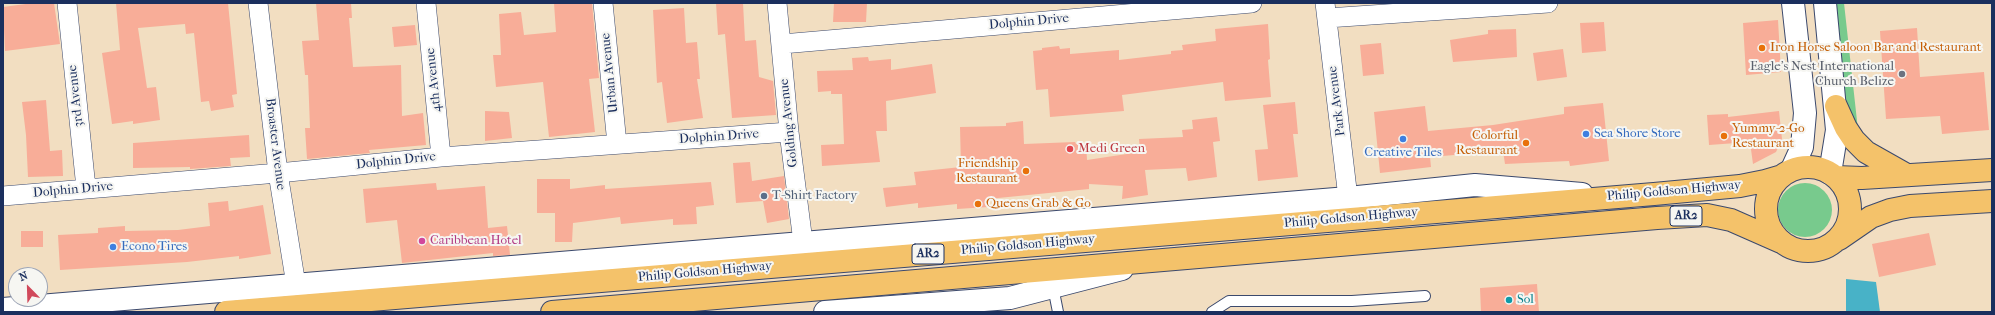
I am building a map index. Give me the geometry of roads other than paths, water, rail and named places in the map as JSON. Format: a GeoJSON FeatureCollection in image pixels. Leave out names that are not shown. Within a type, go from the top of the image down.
{"type":"FeatureCollection","features":[{"type":"Feature","properties":{"kind":"main road"},"geometry":{"type":"LineString","coordinates":[[1836,106],[1846,128],[1854,140],[1866,152],[1905,174]]}},
{"type":"Feature","properties":{"kind":"main road"},"geometry":{"type":"LineString","coordinates":[[1992,170],[1905,174],[1862,178],[1833,175],[1812,167],[1787,172],[1773,185],[1767,196],[1765,209],[1767,221],[1772,233],[1781,242],[1793,249],[1807,251],[1821,249],[1833,243],[1871,217],[1890,210],[1910,206],[1992,201]]}},
{"type":"Feature","properties":{"kind":"main road","name":"Philip Goldson Highway"},"geometry":{"type":"LineString","coordinates":[[226,312],[1740,186],[1765,181],[1787,172]]}},
{"type":"Feature","properties":{"kind":"main road"},"geometry":{"type":"LineString","coordinates":[[1833,175],[1846,192],[1850,210],[1848,223],[1842,234],[1833,243]]}},
{"type":"Feature","properties":{"kind":"main road","name":"Philip Goldson Highway"},"geometry":{"type":"LineString","coordinates":[[552,312],[1147,263],[1502,230],[1707,215],[1731,220],[1781,242]]}},
{"type":"Feature","properties":{"kind":"street","name":"3rd Avenue"},"geometry":{"type":"LineString","coordinates":[[67,3],[86,188]]}},
{"type":"Feature","properties":{"kind":"street","name":"Broaster Avenue"},"geometry":{"type":"LineString","coordinates":[[258,3],[278,173],[296,285]]}},
{"type":"Feature","properties":{"kind":"street","name":"4th Avenue"},"geometry":{"type":"LineString","coordinates":[[426,3],[441,157]]}},
{"type":"Feature","properties":{"kind":"street","name":"Urban Avenue"},"geometry":{"type":"LineString","coordinates":[[603,3],[617,144]]}},
{"type":"Feature","properties":{"kind":"street","name":"Golding Avenue"},"geometry":{"type":"LineString","coordinates":[[777,3],[789,132],[803,242]]}},
{"type":"Feature","properties":{"kind":"street","name":"Dolphin Drive"},"geometry":{"type":"LineString","coordinates":[[782,44],[1252,3]]}},
{"type":"Feature","properties":{"kind":"street"},"geometry":{"type":"LineString","coordinates":[[1326,11],[1548,3]]}},
{"type":"Feature","properties":{"kind":"street"},"geometry":{"type":"LineString","coordinates":[[1787,172],[1802,147],[1805,113],[1793,3]]}},
{"type":"Feature","properties":{"kind":"street"},"geometry":{"type":"LineString","coordinates":[[1825,3],[1836,106],[1837,130],[1833,175]]}},
{"type":"Feature","properties":{"kind":"street","name":"Park Avenue"},"geometry":{"type":"LineString","coordinates":[[1326,11],[1348,198]]}},
{"type":"Feature","properties":{"kind":"street","name":"Dolphin Drive"},"geometry":{"type":"LineString","coordinates":[[3,196],[278,173],[441,157],[789,132]]}},
{"type":"Feature","properties":{"kind":"street"},"geometry":{"type":"LineString","coordinates":[[3,309],[1348,198],[1475,185],[1613,197]]}},
{"type":"Feature","properties":{"kind":"street"},"geometry":{"type":"LineString","coordinates":[[825,312],[1010,298],[1147,263]]}},
{"type":"Feature","properties":{"kind":"lane"},"geometry":{"type":"LineString","coordinates":[[1053,287],[1058,312]]}},
{"type":"Feature","properties":{"kind":"lane"},"geometry":{"type":"LineString","coordinates":[[1212,312],[1229,301],[1352,301],[1425,296]]}},
{"type":"Feature","properties":{"kind":"water"},"geometry":{"type":"Polygon","coordinates":[[[1846,279],[1876,282],[1880,312],[1846,312],[1846,279]]]}},
{"type":"Feature","properties":{"kind":"place","name":"Iron Horse Saloon Bar and Restaurant"},"geometry":{"type":"Point","coordinates":[1762,48]}},
{"type":"Feature","properties":{"kind":"place","name":"Eagle's Nest International Church Belize"},"geometry":{"type":"Point","coordinates":[1902,74]}},
{"type":"Feature","properties":{"kind":"place","name":"Sea Shore Store"},"geometry":{"type":"Point","coordinates":[1586,134]}},
{"type":"Feature","properties":{"kind":"place","name":"Yummy-2-Go Restaurant"},"geometry":{"type":"Point","coordinates":[1724,136]}},
{"type":"Feature","properties":{"kind":"place","name":"Creative Tiles"},"geometry":{"type":"Point","coordinates":[1403,139]}},
{"type":"Feature","properties":{"kind":"place","name":"Colorful Restaurant"},"geometry":{"type":"Point","coordinates":[1526,143]}},
{"type":"Feature","properties":{"kind":"place","name":"Medi Green"},"geometry":{"type":"Point","coordinates":[1070,149]}},
{"type":"Feature","properties":{"kind":"place","name":"Friendship Restaurant"},"geometry":{"type":"Point","coordinates":[1026,171]}},
{"type":"Feature","properties":{"kind":"place","name":"T-Shirt Factory"},"geometry":{"type":"Point","coordinates":[764,196]}},
{"type":"Feature","properties":{"kind":"place","name":"Queens Grab & Go"},"geometry":{"type":"Point","coordinates":[978,204]}},
{"type":"Feature","properties":{"kind":"place","name":"Caribbean Hotel"},"geometry":{"type":"Point","coordinates":[422,241]}},
{"type":"Feature","properties":{"kind":"place","name":"Econo Tires"},"geometry":{"type":"Point","coordinates":[113,247]}},
{"type":"Feature","properties":{"kind":"place","name":"Sol"},"geometry":{"type":"Point","coordinates":[1509,300]}}]}
